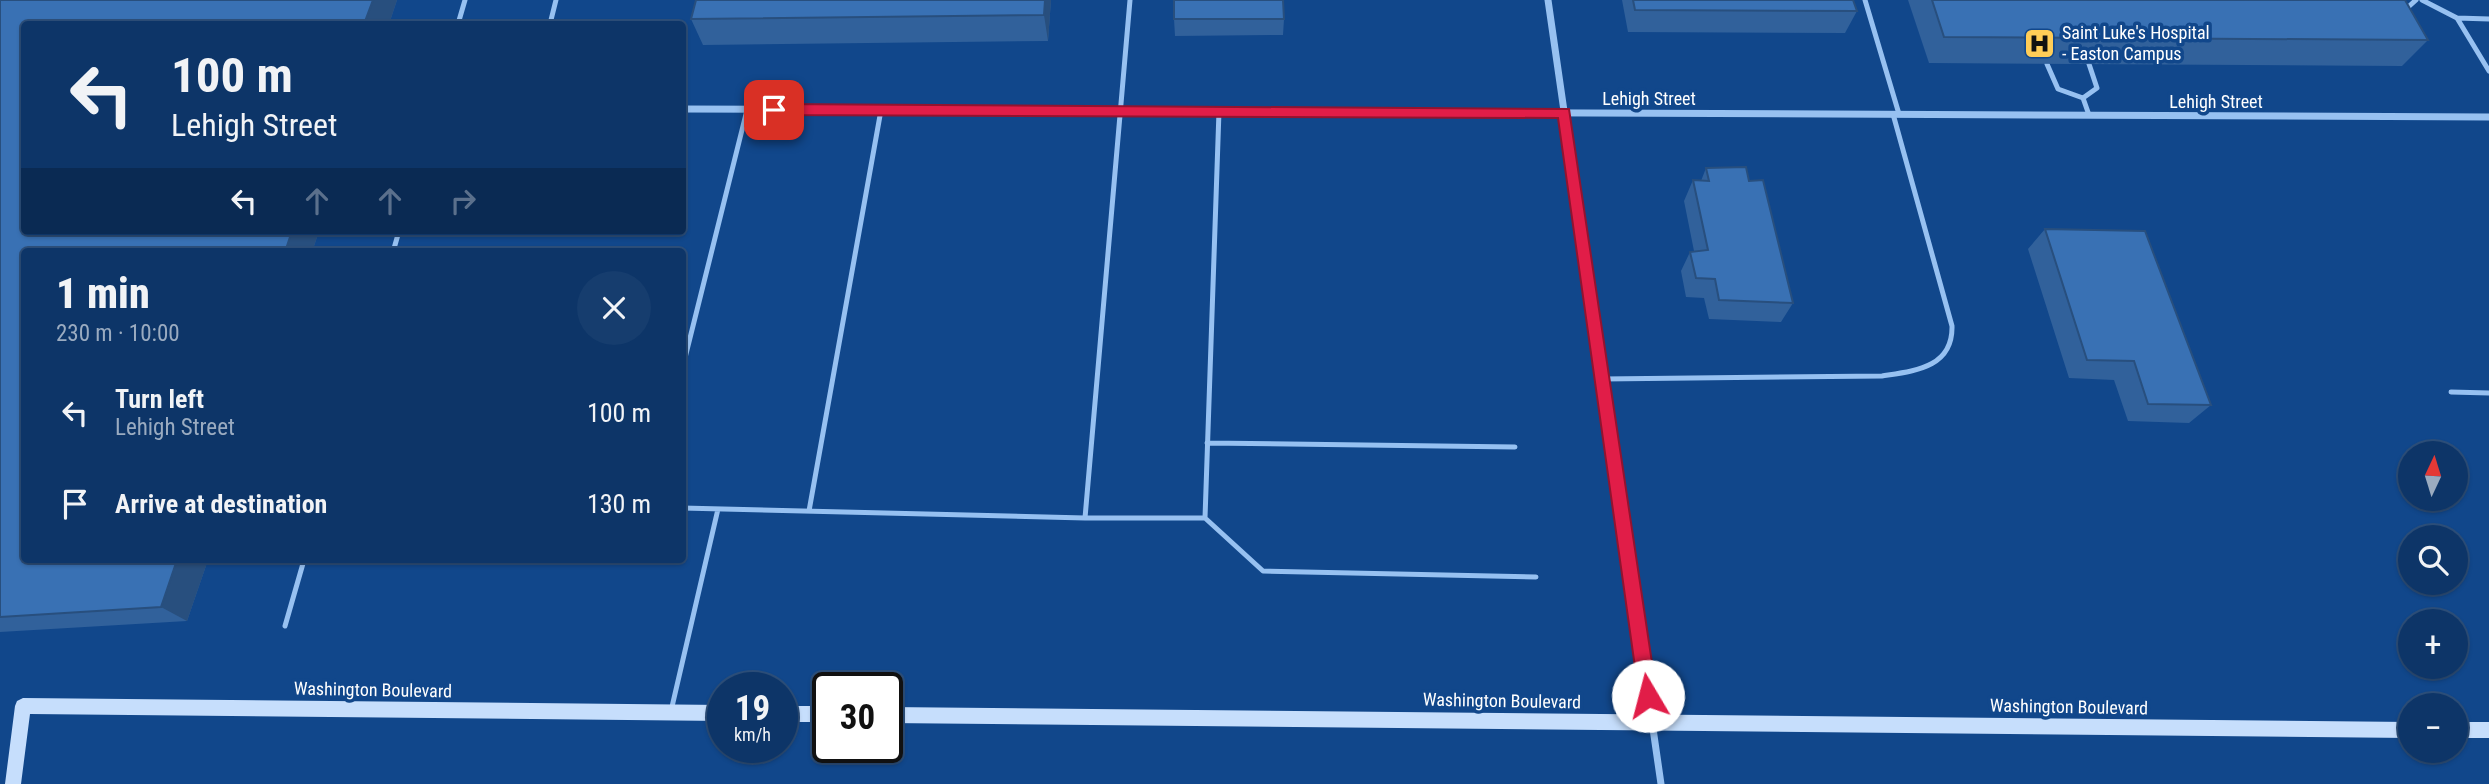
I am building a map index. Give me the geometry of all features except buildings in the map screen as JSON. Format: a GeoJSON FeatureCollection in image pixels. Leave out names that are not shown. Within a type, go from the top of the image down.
{"type":"FeatureCollection","features":[{"type":"Feature","properties":{"kind":"street"},"geometry":{"type":"LineString","coordinates":[[1548,0],[1661,784]]}},
{"type":"Feature","properties":{"kind":"street","name":"Lehigh Street"},"geometry":{"type":"LineString","coordinates":[[686,109],[2489,117]]}},
{"type":"Feature","properties":{"kind":"street","name":"Washington Boulevard"},"geometry":{"type":"LineString","coordinates":[[13,784],[23,706],[707,713]]}},
{"type":"Feature","properties":{"kind":"street","name":"Washington Boulevard"},"geometry":{"type":"LineString","coordinates":[[903,715],[2398,730]]}},
{"type":"Feature","properties":{"kind":"street"},"geometry":{"type":"LineString","coordinates":[[2468,730],[2489,730]]}},
{"type":"Feature","properties":{"kind":"lane"},"geometry":{"type":"LineString","coordinates":[[459,21],[465,0]]}},
{"type":"Feature","properties":{"kind":"lane"},"geometry":{"type":"LineString","coordinates":[[551,21],[556,0]]}},
{"type":"Feature","properties":{"kind":"lane"},"geometry":{"type":"LineString","coordinates":[[1085,518],[1130,0]]}},
{"type":"Feature","properties":{"kind":"lane"},"geometry":{"type":"LineString","coordinates":[[1603,379],[1882,376],[1914,370],[1939,360],[1951,344],[1952,326],[1865,0]]}},
{"type":"Feature","properties":{"kind":"lane"},"geometry":{"type":"LineString","coordinates":[[2402,10],[2412,6],[2416,0]]}},
{"type":"Feature","properties":{"kind":"lane"},"geometry":{"type":"LineString","coordinates":[[2422,0],[2457,18],[2489,19]]}},
{"type":"Feature","properties":{"kind":"lane"},"geometry":{"type":"LineString","coordinates":[[2457,18],[2489,71]]}},
{"type":"Feature","properties":{"kind":"lane"},"geometry":{"type":"LineString","coordinates":[[2047,64],[2058,89],[2083,98]]}},
{"type":"Feature","properties":{"kind":"lane"},"geometry":{"type":"LineString","coordinates":[[2083,98],[2097,88],[2090,64]]}},
{"type":"Feature","properties":{"kind":"lane"},"geometry":{"type":"LineString","coordinates":[[2083,98],[2089,116]]}},
{"type":"Feature","properties":{"kind":"lane"},"geometry":{"type":"LineString","coordinates":[[686,354],[747,110]]}},
{"type":"Feature","properties":{"kind":"lane"},"geometry":{"type":"LineString","coordinates":[[808,511],[881,110]]}},
{"type":"Feature","properties":{"kind":"lane"},"geometry":{"type":"LineString","coordinates":[[1205,519],[1219,111]]}},
{"type":"Feature","properties":{"kind":"lane"},"geometry":{"type":"LineString","coordinates":[[2451,392],[2489,393]]}},
{"type":"Feature","properties":{"kind":"lane"},"geometry":{"type":"LineString","coordinates":[[1207,443],[1516,447]]}},
{"type":"Feature","properties":{"kind":"lane"},"geometry":{"type":"LineString","coordinates":[[686,508],[1205,519],[1263,571],[1536,577]]}},
{"type":"Feature","properties":{"kind":"lane"},"geometry":{"type":"LineString","coordinates":[[671,712],[718,509]]}},
{"type":"Feature","properties":{"kind":"lane"},"geometry":{"type":"LineString","coordinates":[[285,626],[303,563]]}},
{"type":"Feature","properties":{"kind":"place","name":"Saint Luke's Hospital - Easton Campus"},"geometry":{"type":"Point","coordinates":[2039,43]}},
{"type":"Feature","properties":{"kind":"route"},"geometry":{"type":"LineString","coordinates":[[774,110],[1564,113],[1648,696]]}}]}
